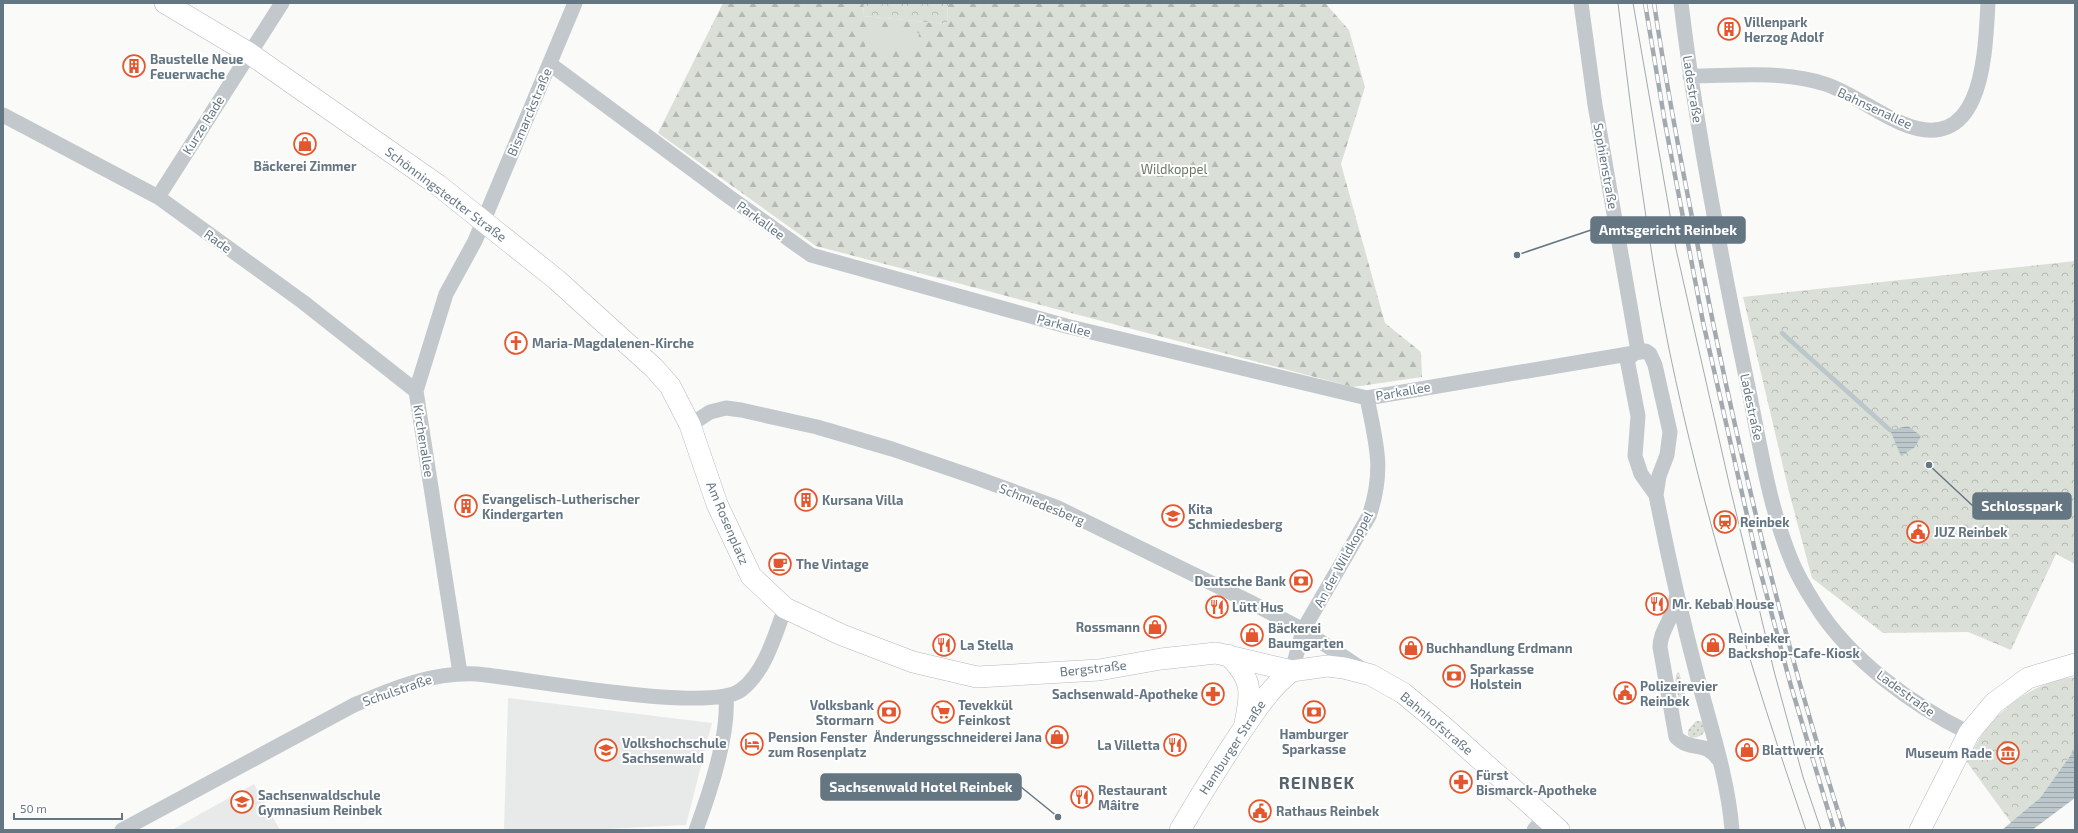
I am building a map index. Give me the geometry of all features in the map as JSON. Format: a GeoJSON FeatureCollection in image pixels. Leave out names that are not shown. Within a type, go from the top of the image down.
{"type":"FeatureCollection","features":[{"type":"Feature","properties":{"kind":"main road","name":"Schönningstedter Straße"},"geometry":{"type":"LineString","coordinates":[[165,3],[249,53],[438,185],[483,220],[557,280],[654,368],[670,386],[690,425]]}},
{"type":"Feature","properties":{"kind":"main road","name":"Am Rosenplatz"},"geometry":{"type":"LineString","coordinates":[[690,425],[717,504],[751,576],[785,608],[845,637],[913,662],[957,673]]}},
{"type":"Feature","properties":{"kind":"main road","name":"Bergstraße"},"geometry":{"type":"LineString","coordinates":[[957,673],[976,677],[1100,670],[1161,659],[1216,653],[1292,671]]}},
{"type":"Feature","properties":{"kind":"main road"},"geometry":{"type":"LineString","coordinates":[[1228,655],[1241,668],[1247,678],[1248,708],[1244,729]]}},
{"type":"Feature","properties":{"kind":"main road"},"geometry":{"type":"LineString","coordinates":[[1256,710],[1267,678],[1261,664]]}},
{"type":"Feature","properties":{"kind":"main road"},"geometry":{"type":"LineString","coordinates":[[1920,830],[1969,733],[1994,703],[2028,678],[2075,664]]}},
{"type":"Feature","properties":{"kind":"main road","name":"Bahnhofstraße"},"geometry":{"type":"LineString","coordinates":[[1292,671],[1327,666],[1344,668],[1371,675],[1403,693],[1445,728],[1545,826]]}},
{"type":"Feature","properties":{"kind":"main road","name":"Hamburger Straße"},"geometry":{"type":"LineString","coordinates":[[1180,830],[1212,777],[1256,710],[1271,689],[1292,671]]}},
{"type":"Feature","properties":{"kind":"street","name":"Kurze Rade"},"geometry":{"type":"LineString","coordinates":[[158,197],[282,3]]}},
{"type":"Feature","properties":{"kind":"street","name":"Bismarckstraße"},"geometry":{"type":"LineString","coordinates":[[483,220],[575,3]]}},
{"type":"Feature","properties":{"kind":"street","name":"Sophienstraße"},"geometry":{"type":"LineString","coordinates":[[1581,3],[1595,105],[1638,351]]}},
{"type":"Feature","properties":{"kind":"street","name":"Ladestraße"},"geometry":{"type":"LineString","coordinates":[[1681,3],[1690,76],[1731,306],[1765,466],[1779,525],[1790,559],[1816,606],[1856,654],[1908,696],[1943,720],[1969,733]]}},
{"type":"Feature","properties":{"kind":"street","name":"Bahnsenallee"},"geometry":{"type":"LineString","coordinates":[[1690,76],[1785,76],[1826,84],[1901,123],[1927,131],[1946,128],[1961,119],[1972,103],[1981,75],[1988,3]]}},
{"type":"Feature","properties":{"kind":"street","name":"Parkallee"},"geometry":{"type":"LineString","coordinates":[[550,64],[780,234],[812,255],[1073,328],[1367,398],[1638,351]]}},
{"type":"Feature","properties":{"kind":"street","name":"Rade"},"geometry":{"type":"LineString","coordinates":[[3,115],[158,197],[303,302],[416,391]]}},
{"type":"Feature","properties":{"kind":"street","name":"Kirchenallee"},"geometry":{"type":"LineString","coordinates":[[460,673],[416,391],[446,294],[475,241],[483,220]]}},
{"type":"Feature","properties":{"kind":"street"},"geometry":{"type":"LineString","coordinates":[[1656,495],[1641,474],[1636,456],[1638,416],[1627,359],[1638,351],[1646,351],[1650,354],[1655,365],[1670,432],[1667,455],[1659,476],[1656,495],[1676,588],[1720,761],[1731,813],[1732,830]]}},
{"type":"Feature","properties":{"kind":"street","name":"An der Wildkoppel"},"geometry":{"type":"LineString","coordinates":[[1292,671],[1303,630],[1369,516],[1374,502],[1379,472],[1379,457],[1367,398]]}},
{"type":"Feature","properties":{"kind":"street","name":"Schmiedesberg"},"geometry":{"type":"LineString","coordinates":[[690,425],[710,412],[726,408],[817,427],[892,449],[1056,508],[1250,602],[1303,630],[1371,675]]}},
{"type":"Feature","properties":{"kind":"street"},"geometry":{"type":"LineString","coordinates":[[1676,588],[1676,602],[1672,617],[1662,632],[1660,647],[1676,737],[1681,742],[1688,745],[1708,748],[1720,761]]}},
{"type":"Feature","properties":{"kind":"street"},"geometry":{"type":"LineString","coordinates":[[696,830],[714,772],[727,712],[726,698],[742,690],[754,678],[766,654],[785,608]]}},
{"type":"Feature","properties":{"kind":"street","name":"Schulstraße"},"geometry":{"type":"LineString","coordinates":[[122,830],[354,705],[379,694],[430,677],[460,673],[508,677],[586,689],[693,700],[726,698]]}},
{"type":"Feature","properties":{"kind":"shaded area"},"geometry":{"type":"Polygon","coordinates":[[[1908,426],[1921,436],[1915,447],[1901,456],[1890,430],[1908,426]]]}},
{"type":"Feature","properties":{"kind":"shaded area","name":"Volkshochschule Sachsenwald"},"geometry":{"type":"Polygon","coordinates":[[[508,698],[712,723],[686,825],[587,830],[504,829],[508,698]]]}},
{"type":"Feature","properties":{"kind":"shaded area"},"geometry":{"type":"Polygon","coordinates":[[[2075,749],[2075,798],[2032,830],[2002,830],[2040,798],[2075,749]]]}},
{"type":"Feature","properties":{"kind":"shaded area","name":"Sachsenwaldschule Gymnasium Reinbek"},"geometry":{"type":"Polygon","coordinates":[[[254,784],[280,830],[172,830],[209,809],[254,784]]]}},
{"type":"Feature","properties":{"kind":"green space","name":"Wildkoppel"},"geometry":{"type":"Polygon","coordinates":[[[723,3],[864,3],[863,16],[947,24],[948,3],[1325,3],[1349,30],[1365,87],[1341,164],[1385,323],[1421,352],[1422,377],[1353,387],[816,246],[658,133],[723,3]]]}},
{"type":"Feature","properties":{"kind":"green space"},"geometry":{"type":"Polygon","coordinates":[[[864,3],[948,3],[947,24],[863,16],[864,3]]]}},
{"type":"Feature","properties":{"kind":"green space"},"geometry":{"type":"Polygon","coordinates":[[[867,27],[919,33],[917,53],[865,48],[867,27]]]}},
{"type":"Feature","properties":{"kind":"green space"},"geometry":{"type":"Polygon","coordinates":[[[2075,261],[2075,564],[2056,554],[2011,650],[1968,632],[1883,633],[1812,578],[1789,492],[1743,297],[2075,261]]]}},
{"type":"Feature","properties":{"kind":"green space"},"geometry":{"type":"Polygon","coordinates":[[[1679,672],[1687,701],[1683,705],[1680,703],[1676,684],[1676,676],[1679,672]]]}},
{"type":"Feature","properties":{"kind":"green space"},"geometry":{"type":"Polygon","coordinates":[[[2075,677],[2075,749],[2040,798],[2012,824],[1967,762],[1984,732],[2005,709],[2015,701],[2050,683],[2075,677]]]}},
{"type":"Feature","properties":{"kind":"green space"},"geometry":{"type":"Polygon","coordinates":[[[1696,721],[1701,721],[1707,728],[1700,736],[1691,738],[1688,735],[1688,730],[1696,721]]]}},
{"type":"Feature","properties":{"kind":"waterway"},"geometry":{"type":"LineString","coordinates":[[1782,333],[1890,430]]}},
{"type":"Feature","properties":{"kind":"tram line"},"geometry":{"type":"LineString","coordinates":[[1618,3],[1646,220],[1669,349],[1682,410],[1730,592],[1767,712],[1806,830]]}},
{"type":"Feature","properties":{"kind":"tram line"},"geometry":{"type":"LineString","coordinates":[[1633,3],[1676,249],[1729,483],[1774,671],[1803,777],[1821,830]]}},
{"type":"Feature","properties":{"kind":"railway"},"geometry":{"type":"LineString","coordinates":[[1645,3],[1665,123],[1703,322],[1757,559],[1791,686],[1834,830]]}},
{"type":"Feature","properties":{"kind":"railway"},"geometry":{"type":"LineString","coordinates":[[1654,3],[1685,183],[1727,390],[1744,464],[1780,612],[1821,758],[1844,830]]}},
{"type":"Feature","properties":{"kind":"place","name":"Villenpark Herzog Adolf"},"geometry":{"type":"Point","coordinates":[1729,29]}},
{"type":"Feature","properties":{"kind":"place","name":"Baustelle Neue Feuerwache"},"geometry":{"type":"Point","coordinates":[134,66]}},
{"type":"Feature","properties":{"kind":"place","name":"Bäckerei Zimmer"},"geometry":{"type":"Point","coordinates":[305,144]}},
{"type":"Feature","properties":{"kind":"place","name":"Amtsgericht Reinbek"},"geometry":{"type":"Point","coordinates":[1517,255]}},
{"type":"Feature","properties":{"kind":"place","name":"Maria-Magdalenen-Kirche"},"geometry":{"type":"Point","coordinates":[516,343]}},
{"type":"Feature","properties":{"kind":"place","name":"Schlosspark"},"geometry":{"type":"Point","coordinates":[1929,465]}},
{"type":"Feature","properties":{"kind":"place","name":"Kursana Villa"},"geometry":{"type":"Point","coordinates":[806,500]}},
{"type":"Feature","properties":{"kind":"place","name":"Evangelisch-Lutherischer Kindergarten"},"geometry":{"type":"Point","coordinates":[466,506]}},
{"type":"Feature","properties":{"kind":"place","name":"Kita Schmiedesberg"},"geometry":{"type":"Point","coordinates":[1173,516]}},
{"type":"Feature","properties":{"kind":"place","name":"Reinbek"},"geometry":{"type":"Point","coordinates":[1725,522]}},
{"type":"Feature","properties":{"kind":"place","name":"JUZ Reinbek"},"geometry":{"type":"Point","coordinates":[1918,532]}},
{"type":"Feature","properties":{"kind":"place","name":"The Vintage"},"geometry":{"type":"Point","coordinates":[780,564]}},
{"type":"Feature","properties":{"kind":"place","name":"Deutsche Bank"},"geometry":{"type":"Point","coordinates":[1301,581]}},
{"type":"Feature","properties":{"kind":"place","name":"Mr. Kebab House"},"geometry":{"type":"Point","coordinates":[1657,604]}},
{"type":"Feature","properties":{"kind":"place","name":"Lütt Hus"},"geometry":{"type":"Point","coordinates":[1217,607]}},
{"type":"Feature","properties":{"kind":"place","name":"Rossmann"},"geometry":{"type":"Point","coordinates":[1155,627]}},
{"type":"Feature","properties":{"kind":"place","name":"Bäckerei Baumgarten"},"geometry":{"type":"Point","coordinates":[1252,635]}},
{"type":"Feature","properties":{"kind":"place","name":"La Stella"},"geometry":{"type":"Point","coordinates":[944,645]}},
{"type":"Feature","properties":{"kind":"place","name":"Reinbeker Backshop-Cafe-Kiosk"},"geometry":{"type":"Point","coordinates":[1713,645]}},
{"type":"Feature","properties":{"kind":"place","name":"Buchhandlung Erdmann"},"geometry":{"type":"Point","coordinates":[1411,648]}},
{"type":"Feature","properties":{"kind":"place","name":"Sparkasse Holstein"},"geometry":{"type":"Point","coordinates":[1454,676]}},
{"type":"Feature","properties":{"kind":"place","name":"Polizeirevier Reinbek"},"geometry":{"type":"Point","coordinates":[1625,693]}},
{"type":"Feature","properties":{"kind":"place","name":"Sachsenwald-Apotheke"},"geometry":{"type":"Point","coordinates":[1213,694]}},
{"type":"Feature","properties":{"kind":"place","name":"Volksbank Stormarn"},"geometry":{"type":"Point","coordinates":[889,712]}},
{"type":"Feature","properties":{"kind":"place","name":"Tevekkül Feinkost"},"geometry":{"type":"Point","coordinates":[943,712]}},
{"type":"Feature","properties":{"kind":"place","name":"Hamburger Sparkasse"},"geometry":{"type":"Point","coordinates":[1314,712]}},
{"type":"Feature","properties":{"kind":"place","name":"Änderungsschneiderei Jana"},"geometry":{"type":"Point","coordinates":[1057,737]}},
{"type":"Feature","properties":{"kind":"place","name":"Pension Fenster zum Rosenplatz"},"geometry":{"type":"Point","coordinates":[752,744]}},
{"type":"Feature","properties":{"kind":"place","name":"La Villetta"},"geometry":{"type":"Point","coordinates":[1175,745]}},
{"type":"Feature","properties":{"kind":"place","name":"Volkshochschule Sachsenwald"},"geometry":{"type":"Point","coordinates":[606,750]}},
{"type":"Feature","properties":{"kind":"place","name":"Blattwerk"},"geometry":{"type":"Point","coordinates":[1747,750]}},
{"type":"Feature","properties":{"kind":"place","name":"Museum Rade"},"geometry":{"type":"Point","coordinates":[2008,753]}},
{"type":"Feature","properties":{"kind":"place","name":"Fürst Bismarck-Apotheke"},"geometry":{"type":"Point","coordinates":[1461,782]}},
{"type":"Feature","properties":{"kind":"place","name":"Restaurant Mâitre"},"geometry":{"type":"Point","coordinates":[1082,797]}},
{"type":"Feature","properties":{"kind":"place","name":"Sachsenwaldschule Gymnasium Reinbek"},"geometry":{"type":"Point","coordinates":[242,802]}},
{"type":"Feature","properties":{"kind":"place","name":"Rathaus Reinbek"},"geometry":{"type":"Point","coordinates":[1260,811]}},
{"type":"Feature","properties":{"kind":"place","name":"Sachsenwald Hotel Reinbek"},"geometry":{"type":"Point","coordinates":[1058,817]}},
{"type":"Feature","properties":{"kind":"district","name":"REINBEK"},"geometry":{"type":"Point","coordinates":[1317,782]}}]}
